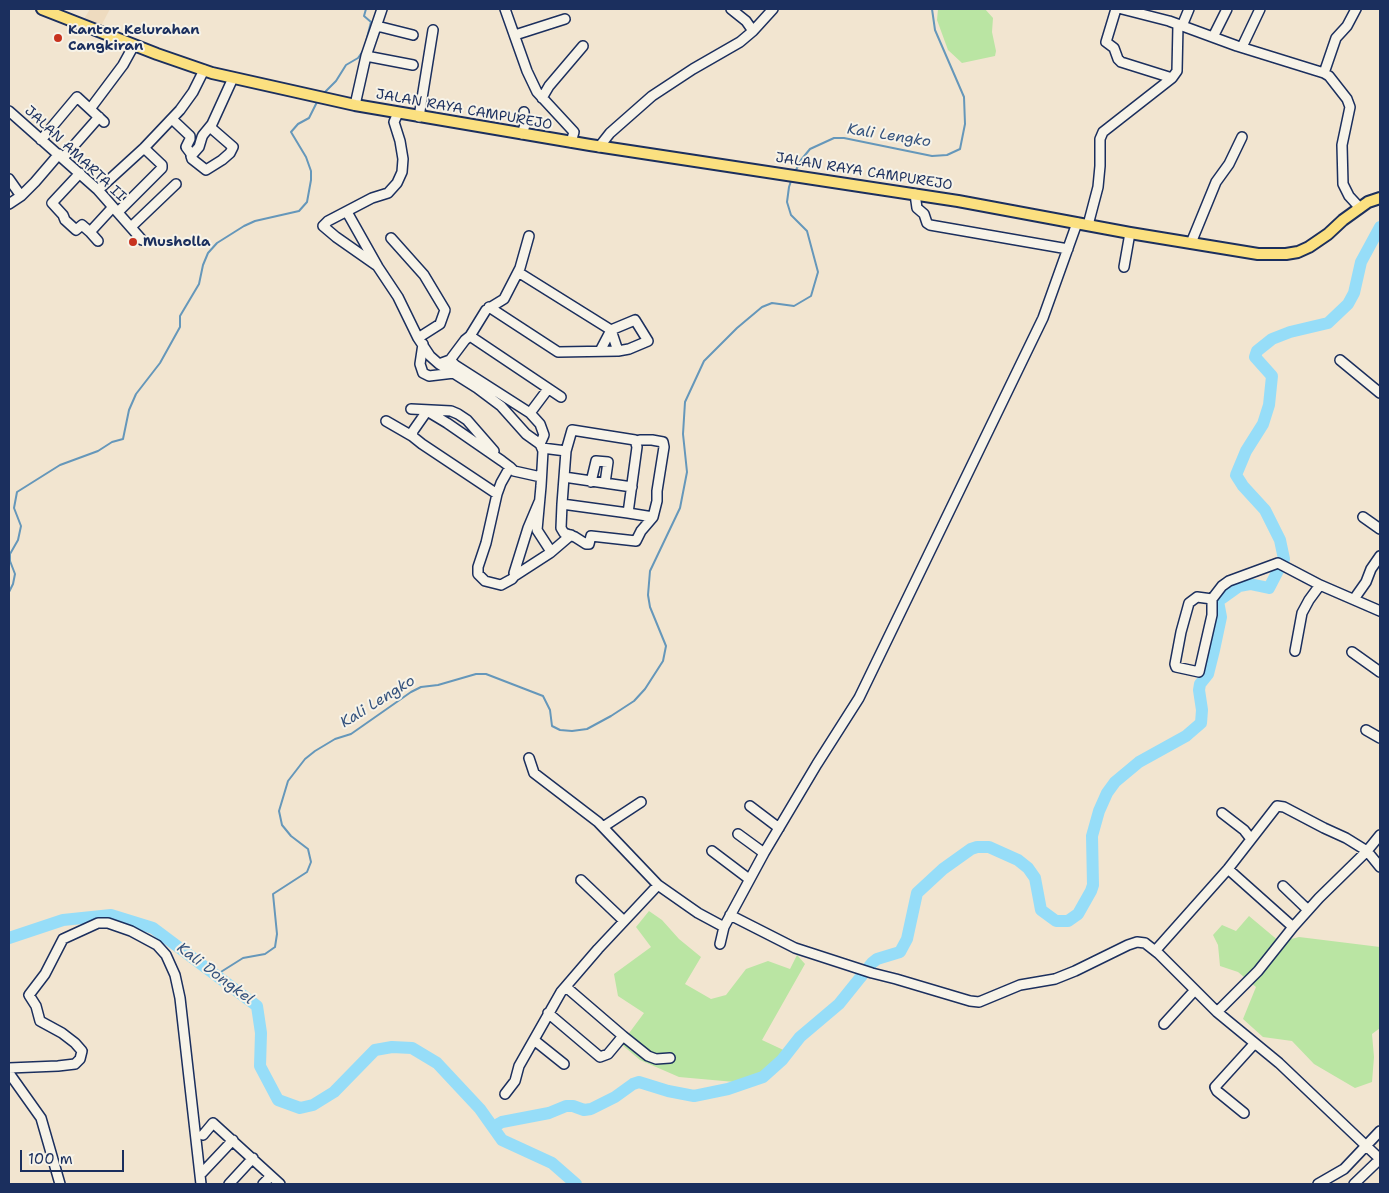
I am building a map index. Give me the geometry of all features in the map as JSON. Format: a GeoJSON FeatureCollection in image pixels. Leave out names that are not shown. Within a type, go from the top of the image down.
{"type":"FeatureCollection","features":[{"type":"Feature","properties":{"kind":"main road","name":"JALAN RAYA CAMPUREJO"},"geometry":{"type":"LineString","coordinates":[[42,9],[204,70],[355,105],[571,142],[958,201],[1130,233],[1258,254],[1286,254],[1298,252],[1309,247],[1368,202],[1380,198]]}},
{"type":"Feature","properties":{"kind":"street"},"geometry":{"type":"LineString","coordinates":[[355,105],[366,56],[382,9]]}},
{"type":"Feature","properties":{"kind":"street"},"geometry":{"type":"LineString","coordinates":[[505,9],[527,71],[542,98],[574,132],[571,142]]}},
{"type":"Feature","properties":{"kind":"street"},"geometry":{"type":"LineString","coordinates":[[731,9],[746,20],[753,31]]}},
{"type":"Feature","properties":{"kind":"street"},"geometry":{"type":"LineString","coordinates":[[599,146],[610,133],[652,96],[692,69],[740,42],[773,9]]}},
{"type":"Feature","properties":{"kind":"street"},"geometry":{"type":"LineString","coordinates":[[1116,9],[1106,42],[1114,48],[1118,60],[1172,78]]}},
{"type":"Feature","properties":{"kind":"street"},"geometry":{"type":"LineString","coordinates":[[1122,9],[1137,11],[1329,76],[1347,99],[1350,107],[1342,145],[1343,184],[1349,196],[1360,208]]}},
{"type":"Feature","properties":{"kind":"street"},"geometry":{"type":"LineString","coordinates":[[1088,225],[1098,187],[1100,139],[1103,132],[1172,78],[1177,71],[1180,25],[1189,9]]}},
{"type":"Feature","properties":{"kind":"street"},"geometry":{"type":"LineString","coordinates":[[1213,37],[1227,9]]}},
{"type":"Feature","properties":{"kind":"street"},"geometry":{"type":"LineString","coordinates":[[1242,48],[1260,9]]}},
{"type":"Feature","properties":{"kind":"street"},"geometry":{"type":"LineString","coordinates":[[1324,73],[1336,38],[1356,9]]}},
{"type":"Feature","properties":{"kind":"street"},"geometry":{"type":"LineString","coordinates":[[515,35],[565,18]]}},
{"type":"Feature","properties":{"kind":"street"},"geometry":{"type":"LineString","coordinates":[[377,26],[413,35]]}},
{"type":"Feature","properties":{"kind":"street"},"geometry":{"type":"LineString","coordinates":[[419,117],[433,30]]}},
{"type":"Feature","properties":{"kind":"street"},"geometry":{"type":"LineString","coordinates":[[90,109],[123,65],[134,45]]}},
{"type":"Feature","properties":{"kind":"street"},"geometry":{"type":"LineString","coordinates":[[542,98],[549,86],[583,46]]}},
{"type":"Feature","properties":{"kind":"street"},"geometry":{"type":"LineString","coordinates":[[366,56],[413,65]]}},
{"type":"Feature","properties":{"kind":"street"},"geometry":{"type":"LineString","coordinates":[[98,190],[144,148],[172,118],[193,92],[204,70]]}},
{"type":"Feature","properties":{"kind":"street"},"geometry":{"type":"LineString","coordinates":[[192,155],[199,147],[202,137],[210,126],[233,78]]}},
{"type":"Feature","properties":{"kind":"street"},"geometry":{"type":"LineString","coordinates":[[9,204],[21,196],[102,119],[74,95],[42,140]]}},
{"type":"Feature","properties":{"kind":"street","name":"JALAN AMARTA II"},"geometry":{"type":"LineString","coordinates":[[9,111],[98,190],[142,240]]}},
{"type":"Feature","properties":{"kind":"street"},"geometry":{"type":"LineString","coordinates":[[522,134],[525,125],[524,112]]}},
{"type":"Feature","properties":{"kind":"street"},"geometry":{"type":"LineString","coordinates":[[378,267],[323,228],[323,224],[372,198],[388,193],[398,183],[402,172],[403,159],[394,122],[398,113]]}},
{"type":"Feature","properties":{"kind":"street"},"geometry":{"type":"LineString","coordinates":[[172,118],[190,136],[186,148],[192,155],[192,159],[206,170],[222,160],[232,151],[233,146],[210,126]]}},
{"type":"Feature","properties":{"kind":"street"},"geometry":{"type":"LineString","coordinates":[[1191,243],[1216,182],[1229,164],[1242,137]]}},
{"type":"Feature","properties":{"kind":"street"},"geometry":{"type":"LineString","coordinates":[[90,232],[162,168],[162,165],[144,148]]}},
{"type":"Feature","properties":{"kind":"street"},"geometry":{"type":"LineString","coordinates":[[80,174],[52,203],[76,230],[82,225],[98,241]]}},
{"type":"Feature","properties":{"kind":"street"},"geometry":{"type":"LineString","coordinates":[[9,179],[21,196]]}},
{"type":"Feature","properties":{"kind":"street"},"geometry":{"type":"LineString","coordinates":[[131,227],[176,184]]}},
{"type":"Feature","properties":{"kind":"street"},"geometry":{"type":"LineString","coordinates":[[915,194],[917,208],[924,214],[926,222],[930,225],[1068,249]]}},
{"type":"Feature","properties":{"kind":"street"},"geometry":{"type":"LineString","coordinates":[[347,212],[378,267],[398,297],[420,341],[430,356],[454,373],[530,413],[540,424],[544,435],[541,446],[537,530],[550,552]]}},
{"type":"Feature","properties":{"kind":"street"},"geometry":{"type":"LineString","coordinates":[[720,944],[724,927],[749,879],[817,764],[859,698],[1044,318],[1077,223]]}},
{"type":"Feature","properties":{"kind":"street"},"geometry":{"type":"LineString","coordinates":[[1124,267],[1130,233]]}},
{"type":"Feature","properties":{"kind":"street"},"geometry":{"type":"LineString","coordinates":[[439,364],[450,360],[470,336],[489,307],[504,299],[518,272],[529,236]]}},
{"type":"Feature","properties":{"kind":"street"},"geometry":{"type":"LineString","coordinates":[[391,238],[424,275],[446,310],[440,324],[420,341],[420,364],[423,373],[430,376],[454,373]]}},
{"type":"Feature","properties":{"kind":"street"},"geometry":{"type":"LineString","coordinates":[[518,272],[611,330],[618,351]]}},
{"type":"Feature","properties":{"kind":"street"},"geometry":{"type":"LineString","coordinates":[[489,307],[558,352],[618,351],[629,349],[648,341],[635,320],[611,330],[600,351]]}},
{"type":"Feature","properties":{"kind":"street"},"geometry":{"type":"LineString","coordinates":[[470,336],[561,397]]}},
{"type":"Feature","properties":{"kind":"street"},"geometry":{"type":"LineString","coordinates":[[450,360],[480,385],[526,434],[541,446],[566,451]]}},
{"type":"Feature","properties":{"kind":"street"},"geometry":{"type":"LineString","coordinates":[[1340,360],[1380,393]]}},
{"type":"Feature","properties":{"kind":"street"},"geometry":{"type":"LineString","coordinates":[[530,413],[548,389]]}},
{"type":"Feature","properties":{"kind":"street"},"geometry":{"type":"LineString","coordinates":[[411,409],[451,411],[467,420],[500,459]]}},
{"type":"Feature","properties":{"kind":"street"},"geometry":{"type":"LineString","coordinates":[[427,411],[514,470],[541,477]]}},
{"type":"Feature","properties":{"kind":"street"},"geometry":{"type":"LineString","coordinates":[[412,436],[416,425],[427,411]]}},
{"type":"Feature","properties":{"kind":"street"},"geometry":{"type":"LineString","coordinates":[[386,421],[412,436],[497,494]]}},
{"type":"Feature","properties":{"kind":"street"},"geometry":{"type":"LineString","coordinates":[[572,430],[635,440],[637,442],[640,440],[663,442],[664,447],[657,501],[653,517],[641,531],[636,541],[573,536],[564,533],[561,528],[566,451],[572,430]]}},
{"type":"Feature","properties":{"kind":"street"},"geometry":{"type":"LineString","coordinates":[[628,512],[637,442]]}},
{"type":"Feature","properties":{"kind":"street"},"geometry":{"type":"LineString","coordinates":[[591,482],[596,461],[608,462],[605,483]]}},
{"type":"Feature","properties":{"kind":"street"},"geometry":{"type":"LineString","coordinates":[[510,467],[497,494],[478,567],[478,574],[485,581],[501,585],[510,581],[516,574],[573,536]]}},
{"type":"Feature","properties":{"kind":"street"},"geometry":{"type":"LineString","coordinates":[[564,477],[632,487]]}},
{"type":"Feature","properties":{"kind":"street"},"geometry":{"type":"LineString","coordinates":[[516,574],[514,573],[539,502]]}},
{"type":"Feature","properties":{"kind":"street"},"geometry":{"type":"LineString","coordinates":[[562,504],[653,517]]}},
{"type":"Feature","properties":{"kind":"street"},"geometry":{"type":"LineString","coordinates":[[1363,517],[1380,529]]}},
{"type":"Feature","properties":{"kind":"street"},"geometry":{"type":"LineString","coordinates":[[526,537],[537,530]]}},
{"type":"Feature","properties":{"kind":"street"},"geometry":{"type":"LineString","coordinates":[[1354,599],[1366,582],[1370,569],[1380,556]]}},
{"type":"Feature","properties":{"kind":"street"},"geometry":{"type":"LineString","coordinates":[[1212,599],[1197,597],[1189,603],[1181,632],[1176,667],[1199,672],[1212,614],[1212,599],[1222,586],[1229,581],[1278,563],[1320,585],[1380,610]]}},
{"type":"Feature","properties":{"kind":"street"},"geometry":{"type":"LineString","coordinates":[[1296,651],[1302,613],[1308,600],[1320,585]]}},
{"type":"Feature","properties":{"kind":"street"},"geometry":{"type":"LineString","coordinates":[[1352,652],[1380,672]]}},
{"type":"Feature","properties":{"kind":"street"},"geometry":{"type":"LineString","coordinates":[[1366,730],[1380,738]]}},
{"type":"Feature","properties":{"kind":"street"},"geometry":{"type":"LineString","coordinates":[[529,758],[534,773],[594,818],[658,885],[698,913],[724,927]]}},
{"type":"Feature","properties":{"kind":"street"},"geometry":{"type":"LineString","coordinates":[[603,827],[642,802]]}},
{"type":"Feature","properties":{"kind":"street"},"geometry":{"type":"LineString","coordinates":[[750,806],[779,828]]}},
{"type":"Feature","properties":{"kind":"street"},"geometry":{"type":"LineString","coordinates":[[1155,951],[1228,869],[1274,808],[1281,806],[1341,836],[1367,852],[1380,867]]}},
{"type":"Feature","properties":{"kind":"street"},"geometry":{"type":"LineString","coordinates":[[1222,813],[1251,838]]}},
{"type":"Feature","properties":{"kind":"street"},"geometry":{"type":"LineString","coordinates":[[738,834],[764,853]]}},
{"type":"Feature","properties":{"kind":"street"},"geometry":{"type":"LineString","coordinates":[[1216,1012],[1258,971],[1308,910],[1367,852],[1380,835]]}},
{"type":"Feature","properties":{"kind":"street"},"geometry":{"type":"LineString","coordinates":[[712,852],[749,879]]}},
{"type":"Feature","properties":{"kind":"street"},"geometry":{"type":"LineString","coordinates":[[1228,869],[1293,927]]}},
{"type":"Feature","properties":{"kind":"street"},"geometry":{"type":"LineString","coordinates":[[581,880],[624,921]]}},
{"type":"Feature","properties":{"kind":"street"},"geometry":{"type":"LineString","coordinates":[[504,1094],[515,1081],[519,1066],[548,1013],[566,986],[658,885]]}},
{"type":"Feature","properties":{"kind":"street"},"geometry":{"type":"LineString","coordinates":[[1283,886],[1308,910]]}},
{"type":"Feature","properties":{"kind":"street"},"geometry":{"type":"LineString","coordinates":[[730,915],[795,948],[970,1002],[979,1002],[1020,985],[1055,979],[1075,972],[1128,944],[1145,943],[1216,1012],[1280,1064],[1380,1159],[1354,1184]]}},
{"type":"Feature","properties":{"kind":"street"},"geometry":{"type":"LineString","coordinates":[[9,1068],[75,1064],[80,1059],[82,1051],[75,1043],[62,1033],[40,1021],[36,1006],[29,995],[52,964],[63,939],[102,923],[131,931],[157,946],[166,956],[175,975],[180,998],[200,1180]]}},
{"type":"Feature","properties":{"kind":"street"},"geometry":{"type":"LineString","coordinates":[[566,986],[622,1036],[648,1056],[660,1059],[670,1058]]}},
{"type":"Feature","properties":{"kind":"street"},"geometry":{"type":"LineString","coordinates":[[1164,1024],[1195,990]]}},
{"type":"Feature","properties":{"kind":"street"},"geometry":{"type":"LineString","coordinates":[[548,1013],[601,1057],[608,1054],[622,1036]]}},
{"type":"Feature","properties":{"kind":"street"},"geometry":{"type":"LineString","coordinates":[[534,1040],[564,1064]]}},
{"type":"Feature","properties":{"kind":"street"},"geometry":{"type":"LineString","coordinates":[[1244,1113],[1217,1091],[1215,1087],[1254,1044]]}},
{"type":"Feature","properties":{"kind":"street"},"geometry":{"type":"LineString","coordinates":[[9,1073],[40,1118],[60,1184]]}},
{"type":"Feature","properties":{"kind":"street"},"geometry":{"type":"LineString","coordinates":[[203,1135],[213,1123],[280,1184]]}},
{"type":"Feature","properties":{"kind":"street"},"geometry":{"type":"LineString","coordinates":[[1318,1184],[1344,1169],[1380,1131]]}},
{"type":"Feature","properties":{"kind":"street"},"geometry":{"type":"LineString","coordinates":[[200,1180],[233,1140]]}},
{"type":"Feature","properties":{"kind":"street"},"geometry":{"type":"LineString","coordinates":[[229,1184],[252,1158]]}},
{"type":"Feature","properties":{"kind":"street"},"geometry":{"type":"LineString","coordinates":[[263,1184],[271,1176]]}},
{"type":"Feature","properties":{"kind":"shaded area"},"geometry":{"type":"Polygon","coordinates":[[[90,9],[110,9],[100,28],[84,19],[90,9]]]}},
{"type":"Feature","properties":{"kind":"green space"},"geometry":{"type":"Polygon","coordinates":[[[938,9],[985,9],[993,18],[992,32],[996,51],[995,56],[962,63],[948,50],[937,20],[938,9]]]}},
{"type":"Feature","properties":{"kind":"green space"},"geometry":{"type":"Polygon","coordinates":[[[649,911],[662,920],[679,939],[701,957],[685,984],[711,999],[726,995],[746,969],[768,961],[790,969],[797,955],[805,964],[762,1040],[792,1054],[757,1084],[679,1077],[640,1060],[621,1044],[644,1013],[618,996],[614,974],[651,947],[636,927],[649,911]]]}},
{"type":"Feature","properties":{"kind":"green space"},"geometry":{"type":"Polygon","coordinates":[[[1249,916],[1280,942],[1299,937],[1380,947],[1380,1028],[1372,1034],[1374,1057],[1372,1082],[1355,1088],[1314,1064],[1292,1041],[1263,1037],[1243,1019],[1256,987],[1238,972],[1220,966],[1218,945],[1213,935],[1222,925],[1236,931],[1249,916]]]}},
{"type":"Feature","properties":{"kind":"waterway"},"geometry":{"type":"LineString","coordinates":[[365,46],[371,22],[364,16],[366,9]]}},
{"type":"Feature","properties":{"kind":"waterway","name":"Kali Lengko"},"geometry":{"type":"LineString","coordinates":[[795,172],[801,160],[810,149],[834,138],[844,138],[932,156],[947,155],[960,149],[965,124],[964,97],[935,30],[932,9]]}},
{"type":"Feature","properties":{"kind":"waterway"},"geometry":{"type":"LineString","coordinates":[[323,94],[336,81],[346,65],[358,58],[363,51]]}},
{"type":"Feature","properties":{"kind":"waterway"},"geometry":{"type":"LineString","coordinates":[[9,592],[15,574],[10,561],[10,554],[18,540],[21,526],[14,508],[17,492],[60,465],[98,451],[112,442],[123,439],[129,410],[136,394],[160,363],[180,327],[180,316],[199,284],[208,253],[217,243],[244,226],[255,221],[299,211],[307,202],[311,171],[306,157],[291,132],[298,124],[309,118],[318,100]]}},
{"type":"Feature","properties":{"kind":"waterway","name":"Kali Lengko"},"geometry":{"type":"LineString","coordinates":[[216,975],[243,958],[265,954],[275,947],[277,934],[273,894],[307,872],[311,862],[308,849],[291,836],[282,825],[279,811],[288,781],[305,759],[315,751],[335,739],[351,734],[421,687],[438,685],[476,674],[486,674],[543,696],[550,710],[552,726],[560,730],[587,729],[634,701],[645,689],[663,661],[666,646],[650,607],[648,595],[650,571],[680,508],[687,472],[683,434],[685,402],[704,361],[737,328],[762,307],[772,303],[794,306],[811,296],[818,272],[807,231],[791,215],[787,202],[791,181]]}},
{"type":"Feature","properties":{"kind":"waterway"},"geometry":{"type":"LineString","coordinates":[[493,1127],[502,1122],[549,1113],[566,1106],[573,1106],[584,1110],[591,1109],[639,1082],[668,1091],[694,1096],[728,1089],[763,1077],[782,1060],[800,1037],[839,1004],[872,963],[877,959],[900,952],[907,939],[917,893],[943,869],[971,849],[989,847],[1018,860],[1028,868],[1035,878],[1041,910],[1056,921],[1068,921],[1078,914],[1093,885],[1092,836],[1099,811],[1107,793],[1115,782],[1139,762],[1186,736],[1201,723],[1202,710],[1199,690],[1200,684],[1208,674],[1214,650],[1221,617],[1218,601],[1239,586],[1250,584],[1269,588],[1284,559],[1280,540],[1265,510],[1243,486],[1236,475],[1246,451],[1263,424],[1269,405],[1272,376],[1255,357],[1257,351],[1272,339],[1290,332],[1328,323],[1348,304],[1354,293],[1361,262],[1380,227]]}},
{"type":"Feature","properties":{"kind":"waterway","name":"Kali Dongkel"},"geometry":{"type":"LineString","coordinates":[[9,938],[63,920],[111,915],[153,928],[257,1006],[261,1033],[260,1066],[278,1100],[300,1108],[313,1105],[334,1092],[375,1050],[392,1047],[412,1048],[437,1063],[480,1109],[502,1140],[552,1163],[576,1184]]}},
{"type":"Feature","properties":{"kind":"place","name":"Kantor Kelurahan Cangkiran"},"geometry":{"type":"Point","coordinates":[58,38]}},
{"type":"Feature","properties":{"kind":"place","name":"Musholla"},"geometry":{"type":"Point","coordinates":[133,242]}}]}
